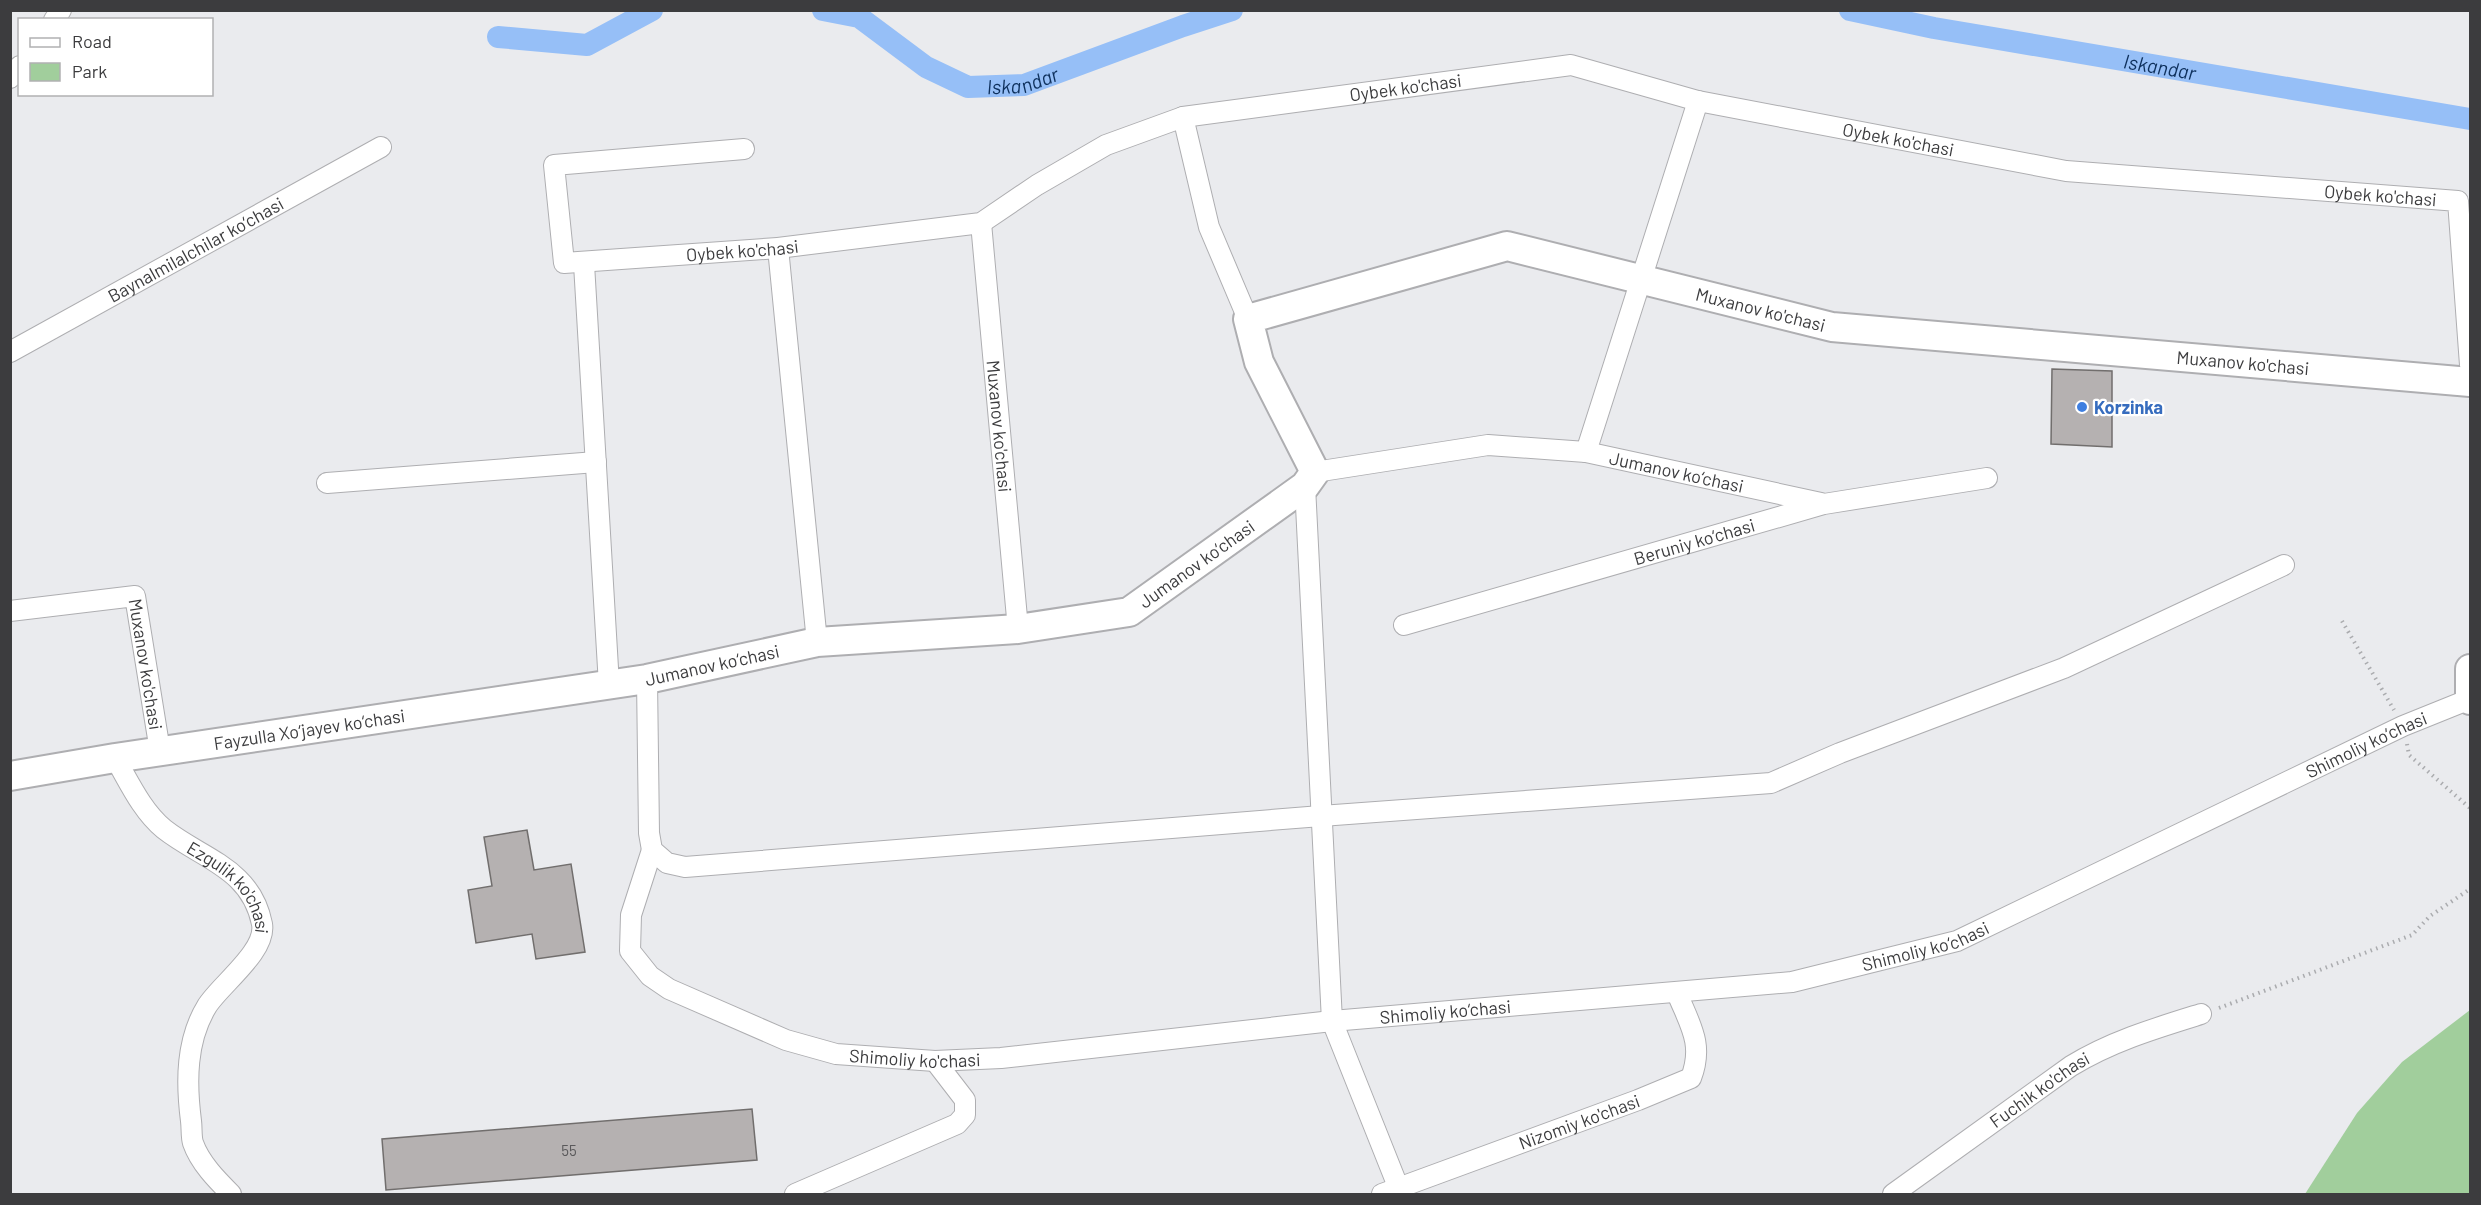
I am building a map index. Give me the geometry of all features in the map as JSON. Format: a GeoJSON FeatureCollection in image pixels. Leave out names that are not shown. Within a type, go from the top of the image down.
{"type":"FeatureCollection","features":[{"type":"Feature","properties":{"kind":"street","name":"Oybek ko'chasi"},"geometry":{"type":"LineString","coordinates":[[584,264],[778,248],[981,223],[1037,185],[1106,145],[1183,117],[1571,64],[1698,101],[2066,171],[2458,201],[2470,365]]}},
{"type":"Feature","properties":{"kind":"street"},"geometry":{"type":"LineString","coordinates":[[1586,452],[1698,101]]}},
{"type":"Feature","properties":{"kind":"street"},"geometry":{"type":"LineString","coordinates":[[1183,117],[1209,226],[1248,320],[1259,363],[1310,479],[1321,816],[1332,1021],[1393,1192]]}},
{"type":"Feature","properties":{"kind":"street","name":"Baynalmilalchilar ko‘chasi"},"geometry":{"type":"LineString","coordinates":[[10,352],[381,147]]}},
{"type":"Feature","properties":{"kind":"street"},"geometry":{"type":"LineString","coordinates":[[609,685],[584,264],[564,263],[554,165],[744,149]]}},
{"type":"Feature","properties":{"kind":"street","name":"Muxanov ko'chasi"},"geometry":{"type":"LineString","coordinates":[[981,223],[1018,629]]}},
{"type":"Feature","properties":{"kind":"street","name":"Muxanov ko'chasi"},"geometry":{"type":"LineString","coordinates":[[1248,320],[1507,246],[1832,327],[2470,382]]}},
{"type":"Feature","properties":{"kind":"street"},"geometry":{"type":"LineString","coordinates":[[778,248],[817,642]]}},
{"type":"Feature","properties":{"kind":"street","name":"Jumanov ko‘chasi"},"geometry":{"type":"LineString","coordinates":[[609,685],[648,679],[817,642],[1018,629],[1129,612],[1310,479],[1488,445],[1586,452],[1824,504]]}},
{"type":"Feature","properties":{"kind":"street"},"geometry":{"type":"LineString","coordinates":[[327,483],[596,462]]}},
{"type":"Feature","properties":{"kind":"street","name":"Beruniy ko‘chasi"},"geometry":{"type":"LineString","coordinates":[[1404,625],[1824,504],[1987,478]]}},
{"type":"Feature","properties":{"kind":"street"},"geometry":{"type":"LineString","coordinates":[[648,679],[649,832],[652,850],[667,863],[685,867],[1321,816],[1771,783],[1840,753],[2064,668],[2284,565]]}},
{"type":"Feature","properties":{"kind":"street","name":"Muxanov ko'chasi"},"geometry":{"type":"LineString","coordinates":[[10,611],[135,596],[160,751]]}},
{"type":"Feature","properties":{"kind":"street"},"geometry":{"type":"LineString","coordinates":[[2470,669],[2470,700]]}},
{"type":"Feature","properties":{"kind":"street","name":"Fayzulla Xo‘jayev ko‘chasi"},"geometry":{"type":"LineString","coordinates":[[10,776],[160,751],[609,685]]}},
{"type":"Feature","properties":{"kind":"street","name":"Shimoliy ko‘chasi"},"geometry":{"type":"LineString","coordinates":[[1332,1021],[1792,982],[1957,941],[2403,726],[2470,700]]}},
{"type":"Feature","properties":{"kind":"street","name":"Ezgulik ko'chasi"},"geometry":{"type":"LineString","coordinates":[[115,758],[140,802],[164,828],[226,867],[254,898],[262,927],[252,954],[207,1005],[193,1040],[187,1088],[194,1144],[211,1174],[231,1194]]}},
{"type":"Feature","properties":{"kind":"street","name":"Shimoliy ko'chasi"},"geometry":{"type":"LineString","coordinates":[[652,850],[631,915],[630,951],[650,976],[669,989],[796,1042],[836,1054],[935,1061],[1000,1058],[1332,1021]]}},
{"type":"Feature","properties":{"kind":"street","name":"Nizomiy ko'chasi"},"geometry":{"type":"LineString","coordinates":[[1393,1192],[1691,1078],[1698,1061],[1696,1040],[1677,993]]}},
{"type":"Feature","properties":{"kind":"street","name":"Fuchik ko'chasi"},"geometry":{"type":"LineString","coordinates":[[1893,1194],[2071,1066],[2094,1052],[2125,1038],[2201,1014]]}},
{"type":"Feature","properties":{"kind":"street"},"geometry":{"type":"LineString","coordinates":[[795,1194],[957,1124],[965,1115],[964,1100],[935,1061]]}},
{"type":"Feature","properties":{"kind":"path"},"geometry":{"type":"LineString","coordinates":[[2201,1014],[2412,935],[2430,916],[2470,889]]}},
{"type":"Feature","properties":{"kind":"green space"},"geometry":{"type":"Polygon","coordinates":[[[2470,1010],[2470,1194],[2305,1194],[2357,1113],[2402,1062],[2470,1010]]]}},
{"type":"Feature","properties":{"kind":"building","name":"Korzinka"},"geometry":{"type":"Polygon","coordinates":[[[2052,369],[2112,371],[2112,447],[2051,444],[2052,369]]]}},
{"type":"Feature","properties":{"kind":"building"},"geometry":{"type":"Polygon","coordinates":[[[527,830],[534,870],[571,864],[585,952],[536,959],[532,934],[476,943],[468,890],[492,886],[484,837],[527,830]]]}},
{"type":"Feature","properties":{"kind":"building"},"geometry":{"type":"Polygon","coordinates":[[[752,1109],[757,1160],[386,1190],[382,1139],[752,1109]]]}},
{"type":"Feature","properties":{"kind":"waterway","name":"Iskandar"},"geometry":{"type":"LineString","coordinates":[[498,37],[587,45],[652,10]]}},
{"type":"Feature","properties":{"kind":"waterway","name":"Iskandar"},"geometry":{"type":"LineString","coordinates":[[823,10],[859,17],[926,67],[968,87],[1024,85],[1232,10]]}},
{"type":"Feature","properties":{"kind":"waterway","name":"Iskandar"},"geometry":{"type":"LineString","coordinates":[[1850,10],[1934,28],[2470,119]]}},
{"type":"Feature","properties":{"kind":"place","name":"Korzinka"},"geometry":{"type":"Point","coordinates":[2082,407]}}]}
